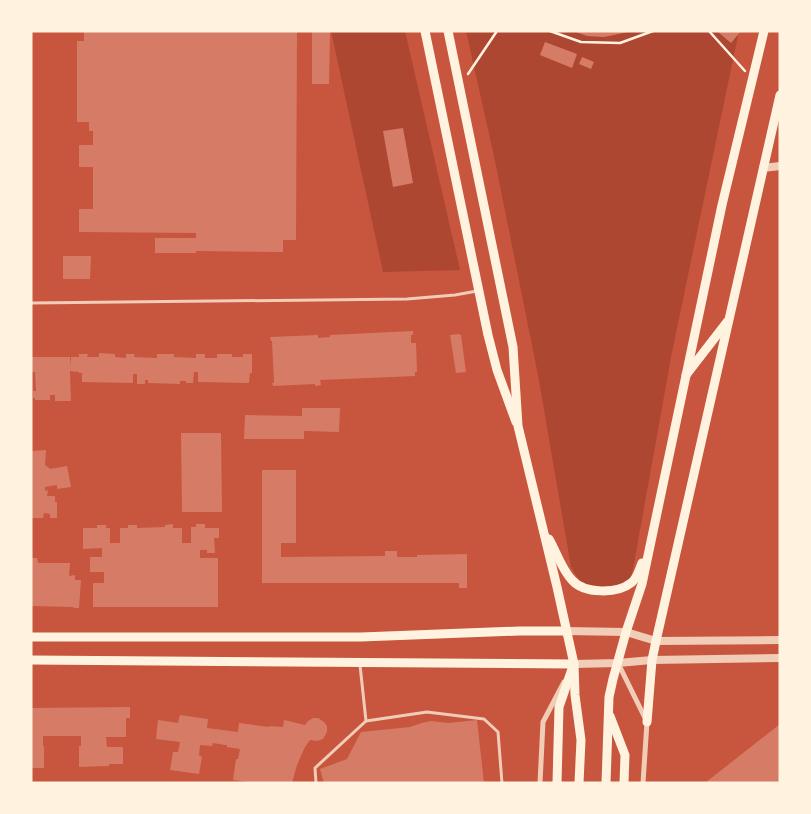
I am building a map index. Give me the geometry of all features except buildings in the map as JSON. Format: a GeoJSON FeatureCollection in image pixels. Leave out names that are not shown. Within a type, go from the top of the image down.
{"type":"FeatureCollection","features":[{"type":"Feature","properties":{"kind":"main road"},"geometry":{"type":"LineString","coordinates":[[425,31],[488,335],[497,370],[518,426],[574,664],[575,695],[581,740],[579,783]]}},
{"type":"Feature","properties":{"kind":"main road"},"geometry":{"type":"LineString","coordinates":[[448,31],[513,347],[518,426]]}},
{"type":"Feature","properties":{"kind":"main road"},"geometry":{"type":"LineString","coordinates":[[606,783],[609,697],[626,632],[642,584],[722,205],[764,31]]}},
{"type":"Feature","properties":{"kind":"main road"},"geometry":{"type":"LineString","coordinates":[[647,722],[652,660],[656,641],[780,95]]}},
{"type":"Feature","properties":{"kind":"main road"},"geometry":{"type":"LineString","coordinates":[[686,375],[729,320]]}},
{"type":"Feature","properties":{"kind":"main road"},"geometry":{"type":"LineString","coordinates":[[542,525],[571,580],[588,590],[607,591],[631,583],[637,576],[650,546]]}},
{"type":"Feature","properties":{"kind":"main road"},"geometry":{"type":"LineString","coordinates":[[31,637],[361,636],[519,630],[566,631]]}},
{"type":"Feature","properties":{"kind":"main road"},"geometry":{"type":"LineString","coordinates":[[31,660],[574,664]]}},
{"type":"Feature","properties":{"kind":"main road"},"geometry":{"type":"LineString","coordinates":[[557,783],[559,707],[574,664]]}},
{"type":"Feature","properties":{"kind":"main road"},"geometry":{"type":"LineString","coordinates":[[608,713],[626,755],[624,783]]}},
{"type":"Feature","properties":{"kind":"street"},"geometry":{"type":"LineString","coordinates":[[763,168],[780,166]]}},
{"type":"Feature","properties":{"kind":"street"},"geometry":{"type":"LineString","coordinates":[[566,631],[626,632],[656,641],[780,640]]}},
{"type":"Feature","properties":{"kind":"street"},"geometry":{"type":"LineString","coordinates":[[540,783],[543,722],[574,664],[652,660],[780,658]]}},
{"type":"Feature","properties":{"kind":"street"},"geometry":{"type":"LineString","coordinates":[[618,663],[647,722],[643,783]]}},
{"type":"Feature","properties":{"kind":"lane"},"geometry":{"type":"LineString","coordinates":[[31,302],[407,299],[455,295],[479,290]]}},
{"type":"Feature","properties":{"kind":"lane"},"geometry":{"type":"LineString","coordinates":[[360,662],[366,721]]}},
{"type":"Feature","properties":{"kind":"lane"},"geometry":{"type":"LineString","coordinates":[[316,783],[315,768],[366,721],[427,712],[484,719],[498,732],[502,783]]}},
{"type":"Feature","properties":{"kind":"path"},"geometry":{"type":"LineString","coordinates":[[460,89],[497,31]]}},
{"type":"Feature","properties":{"kind":"path"},"geometry":{"type":"LineString","coordinates":[[550,31],[581,42],[620,43],[653,31]]}},
{"type":"Feature","properties":{"kind":"path"},"geometry":{"type":"LineString","coordinates":[[709,31],[753,80]]}},
{"type":"Feature","properties":{"kind":"shaded area"},"geometry":{"type":"Polygon","coordinates":[[[331,31],[405,31],[460,270],[383,272],[331,31]]]}},
{"type":"Feature","properties":{"kind":"shaded area"},"geometry":{"type":"Polygon","coordinates":[[[466,31],[739,31],[672,352],[632,574],[626,582],[613,586],[598,586],[585,583],[579,579],[571,567],[538,375],[494,156],[466,31]]]}}]}
